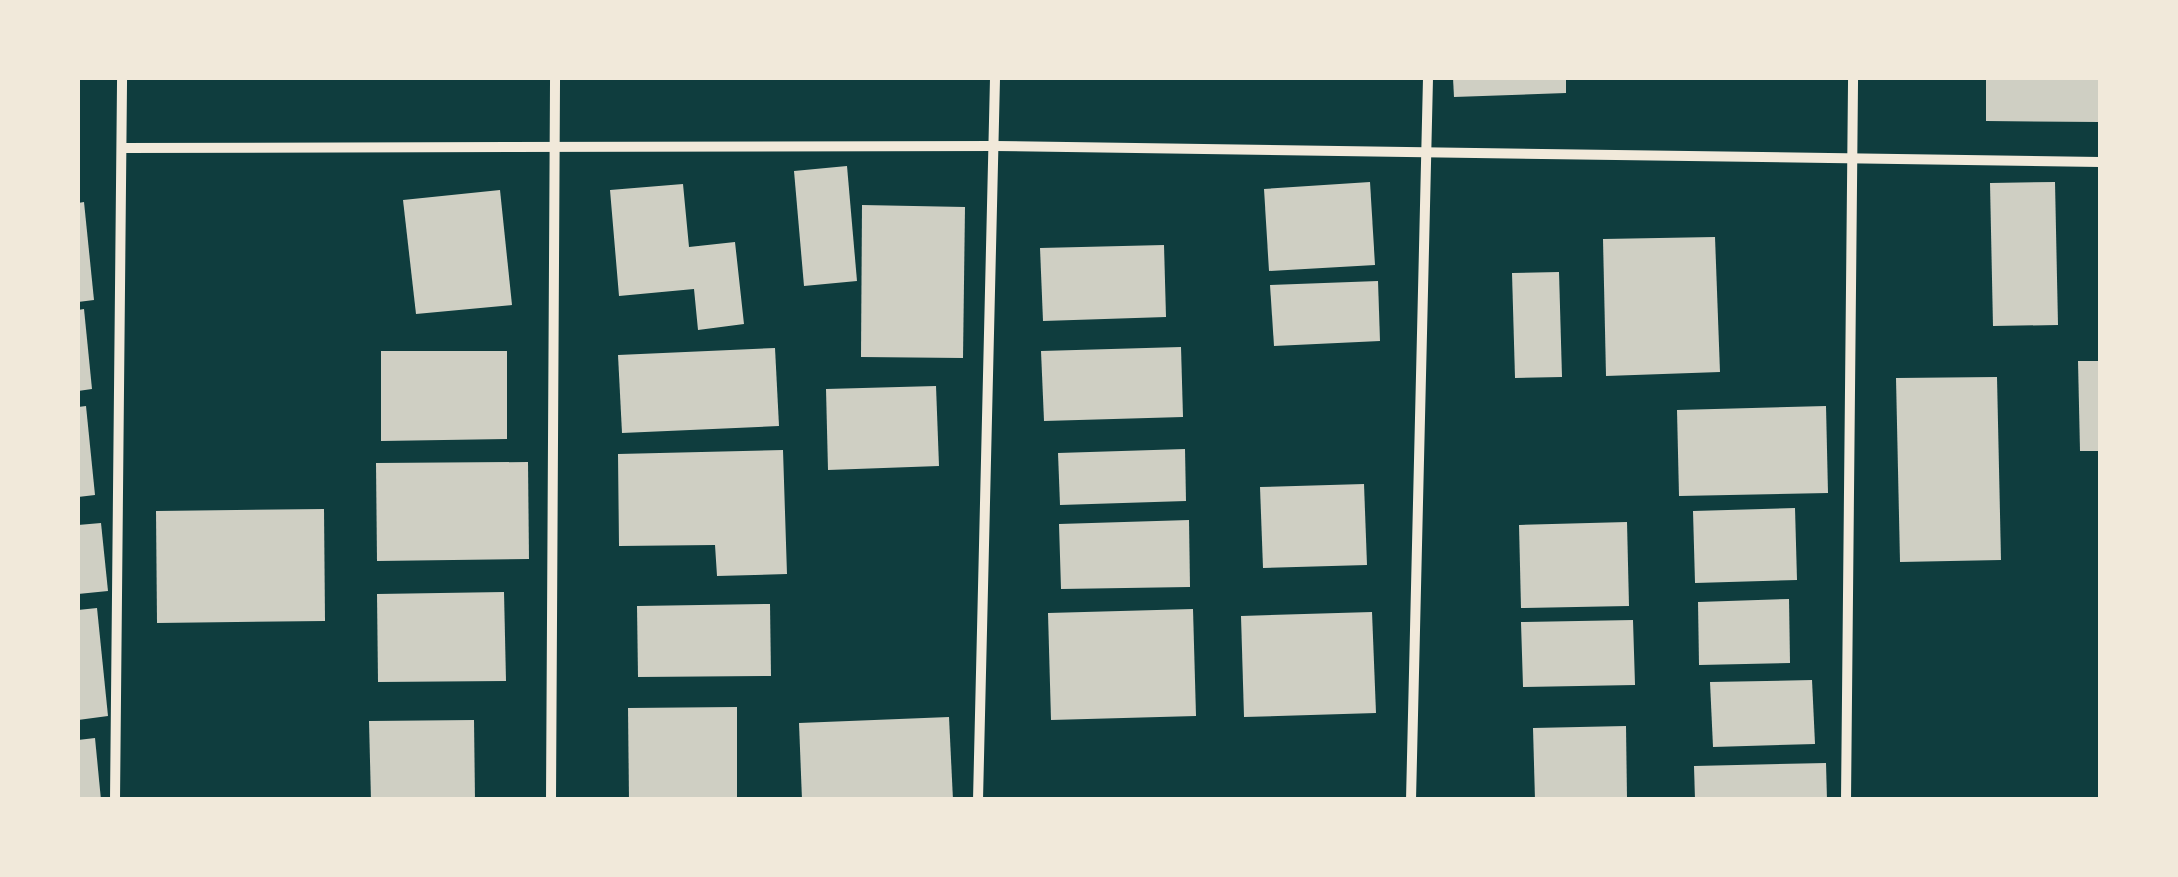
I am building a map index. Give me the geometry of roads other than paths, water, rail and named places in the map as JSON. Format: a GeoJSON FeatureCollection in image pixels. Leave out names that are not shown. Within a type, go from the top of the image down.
{"type":"FeatureCollection","features":[{"type":"Feature","properties":{"kind":"street"},"geometry":{"type":"LineString","coordinates":[[115,800],[122,78]]}},
{"type":"Feature","properties":{"kind":"street"},"geometry":{"type":"LineString","coordinates":[[550,800],[555,78]]}},
{"type":"Feature","properties":{"kind":"street"},"geometry":{"type":"LineString","coordinates":[[978,800],[995,78]]}},
{"type":"Feature","properties":{"kind":"street"},"geometry":{"type":"LineString","coordinates":[[1411,800],[1428,78]]}},
{"type":"Feature","properties":{"kind":"street"},"geometry":{"type":"LineString","coordinates":[[1846,800],[1853,78]]}},
{"type":"Feature","properties":{"kind":"street"},"geometry":{"type":"LineString","coordinates":[[122,148],[554,144],[995,146],[1428,152],[1852,164],[2100,162]]}}]}
